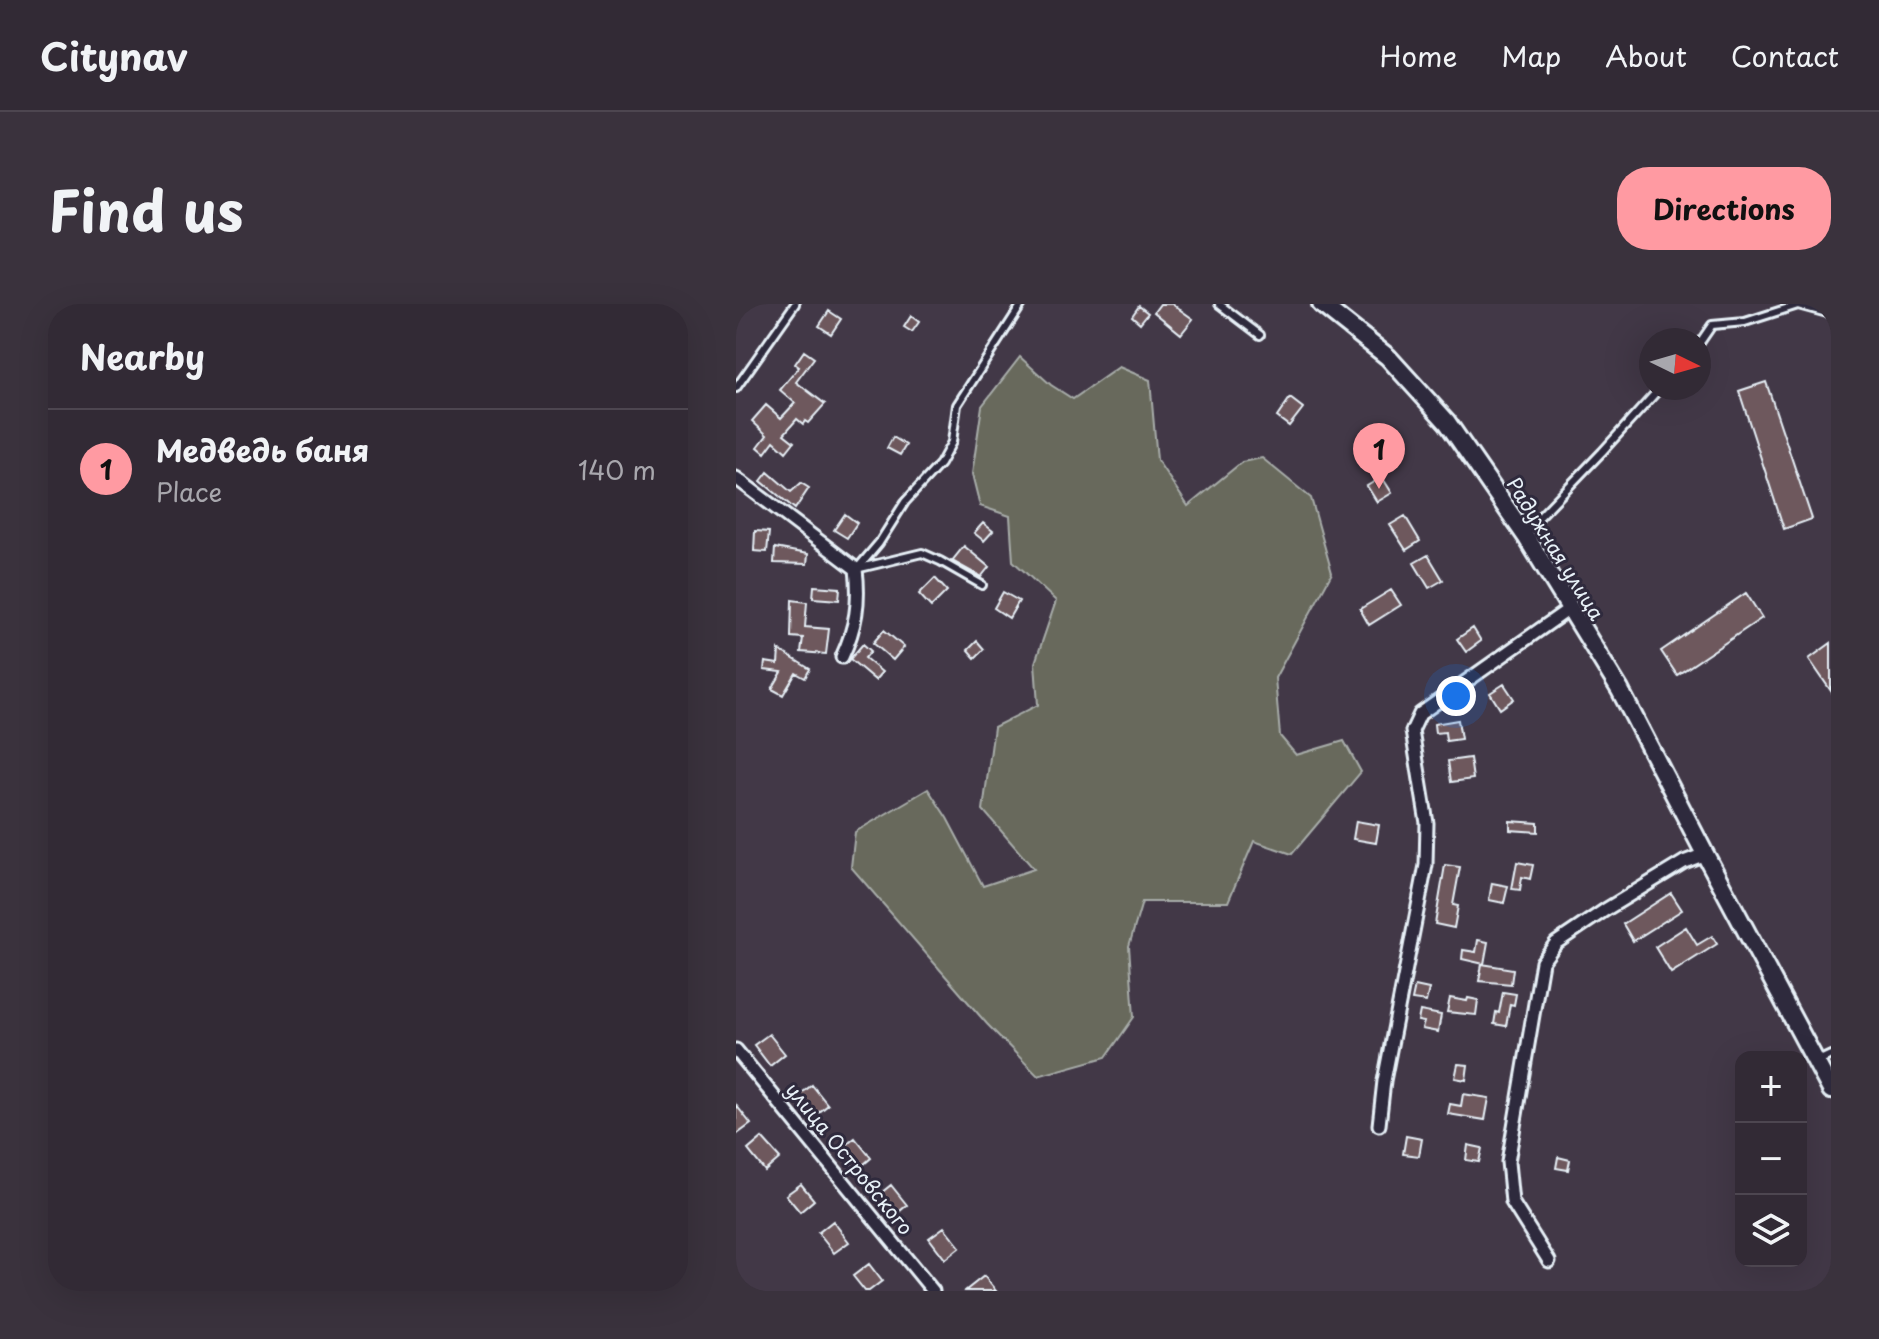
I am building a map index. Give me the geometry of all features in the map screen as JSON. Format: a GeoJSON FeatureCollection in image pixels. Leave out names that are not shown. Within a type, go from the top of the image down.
{"type":"FeatureCollection","features":[{"type":"Feature","properties":{"kind":"street","name":"Радужная улица"},"geometry":{"type":"LineString","coordinates":[[1321,304],[1388,357],[1447,422],[1523,533],[1620,690],[1705,854],[1823,1059],[1831,1090]]}},
{"type":"Feature","properties":{"kind":"street"},"geometry":{"type":"LineString","coordinates":[[736,478],[856,569],[860,595],[854,630],[842,657]]}},
{"type":"Feature","properties":{"kind":"street"},"geometry":{"type":"LineString","coordinates":[[1379,1125],[1384,1081],[1426,865],[1427,823],[1412,731],[1420,714],[1569,609]]}},
{"type":"Feature","properties":{"kind":"street"},"geometry":{"type":"LineString","coordinates":[[1549,1261],[1512,1202],[1508,1162],[1542,962],[1556,943],[1605,910],[1684,862],[1705,854]]}},
{"type":"Feature","properties":{"kind":"street","name":"улица Островского"},"geometry":{"type":"LineString","coordinates":[[736,1050],[933,1291]]}},
{"type":"Feature","properties":{"kind":"lane"},"geometry":{"type":"LineString","coordinates":[[736,388],[795,304]]}},
{"type":"Feature","properties":{"kind":"lane"},"geometry":{"type":"LineString","coordinates":[[856,569],[879,543],[905,502],[940,464],[952,442],[957,405],[1022,304]]}},
{"type":"Feature","properties":{"kind":"lane"},"geometry":{"type":"LineString","coordinates":[[1219,304],[1260,335]]}},
{"type":"Feature","properties":{"kind":"lane"},"geometry":{"type":"LineString","coordinates":[[1710,328],[1712,325],[1745,322],[1798,305],[1831,314]]}},
{"type":"Feature","properties":{"kind":"lane"},"geometry":{"type":"LineString","coordinates":[[1523,533],[1649,400]]}},
{"type":"Feature","properties":{"kind":"lane"},"geometry":{"type":"LineString","coordinates":[[856,569],[922,553],[982,585]]}},
{"type":"Feature","properties":{"kind":"green space"},"geometry":{"type":"Polygon","coordinates":[[[1020,357],[1051,385],[1073,399],[1119,367],[1150,380],[1157,460],[1188,506],[1242,462],[1262,458],[1311,498],[1332,573],[1275,678],[1280,736],[1296,755],[1344,741],[1361,772],[1292,854],[1254,841],[1228,902],[1142,902],[1129,946],[1134,1017],[1106,1057],[1038,1076],[987,1024],[851,867],[855,832],[928,789],[983,886],[1034,869],[983,810],[994,727],[1038,705],[1035,663],[1056,601],[1013,561],[1010,516],[980,506],[972,474],[982,406],[1020,357]]]}},
{"type":"Feature","properties":{"kind":"building"},"geometry":{"type":"Polygon","coordinates":[[[1160,304],[1172,304],[1193,319],[1181,334],[1154,312],[1160,304]]]}},
{"type":"Feature","properties":{"kind":"building"},"geometry":{"type":"Polygon","coordinates":[[[1139,306],[1148,313],[1140,323],[1132,316],[1139,306]]]}},
{"type":"Feature","properties":{"kind":"building"},"geometry":{"type":"Polygon","coordinates":[[[829,311],[841,319],[831,334],[819,326],[829,311]]]}},
{"type":"Feature","properties":{"kind":"building"},"geometry":{"type":"Polygon","coordinates":[[[911,316],[919,322],[912,332],[904,327],[911,316]]]}},
{"type":"Feature","properties":{"kind":"building"},"geometry":{"type":"Polygon","coordinates":[[[804,351],[814,358],[796,382],[825,404],[808,423],[805,421],[803,424],[797,419],[784,434],[794,442],[786,452],[774,441],[765,453],[758,447],[767,435],[752,421],[766,405],[781,418],[795,403],[780,390],[799,367],[795,364],[804,351]]]}},
{"type":"Feature","properties":{"kind":"building"},"geometry":{"type":"Polygon","coordinates":[[[1766,382],[1812,519],[1784,529],[1739,391],[1766,382]]]}},
{"type":"Feature","properties":{"kind":"building"},"geometry":{"type":"Polygon","coordinates":[[[1290,398],[1303,408],[1289,426],[1277,417],[1290,398]]]}},
{"type":"Feature","properties":{"kind":"building"},"geometry":{"type":"Polygon","coordinates":[[[893,437],[906,445],[900,455],[887,448],[893,437]]]}},
{"type":"Feature","properties":{"kind":"building"},"geometry":{"type":"Polygon","coordinates":[[[768,472],[791,492],[801,483],[809,488],[795,509],[761,481],[768,472]]]}},
{"type":"Feature","properties":{"kind":"building"},"geometry":{"type":"Polygon","coordinates":[[[1382,477],[1392,493],[1377,502],[1367,486],[1382,477]]]}},
{"type":"Feature","properties":{"kind":"building"},"geometry":{"type":"Polygon","coordinates":[[[845,514],[857,523],[847,538],[834,530],[845,514]]]}},
{"type":"Feature","properties":{"kind":"building"},"geometry":{"type":"Polygon","coordinates":[[[1405,516],[1420,541],[1406,550],[1390,525],[1405,516]]]}},
{"type":"Feature","properties":{"kind":"building"},"geometry":{"type":"Polygon","coordinates":[[[983,523],[993,531],[984,541],[974,533],[983,523]]]}},
{"type":"Feature","properties":{"kind":"building"},"geometry":{"type":"Polygon","coordinates":[[[755,531],[769,532],[767,552],[754,551],[755,531]]]}},
{"type":"Feature","properties":{"kind":"building"},"geometry":{"type":"Polygon","coordinates":[[[964,546],[989,567],[981,577],[952,561],[964,546]]]}},
{"type":"Feature","properties":{"kind":"building"},"geometry":{"type":"Polygon","coordinates":[[[775,548],[808,554],[807,564],[774,563],[775,548]]]}},
{"type":"Feature","properties":{"kind":"building"},"geometry":{"type":"Polygon","coordinates":[[[1428,555],[1443,580],[1429,588],[1414,563],[1428,555]]]}},
{"type":"Feature","properties":{"kind":"building"},"geometry":{"type":"Polygon","coordinates":[[[935,578],[947,591],[931,607],[919,594],[935,578]]]}},
{"type":"Feature","properties":{"kind":"building"},"geometry":{"type":"Polygon","coordinates":[[[814,586],[840,588],[839,600],[813,598],[814,586]]]}},
{"type":"Feature","properties":{"kind":"building"},"geometry":{"type":"Polygon","coordinates":[[[1391,590],[1401,605],[1369,625],[1360,609],[1391,590]]]}},
{"type":"Feature","properties":{"kind":"building"},"geometry":{"type":"Polygon","coordinates":[[[1003,592],[1019,601],[1009,618],[994,608],[1003,592]]]}},
{"type":"Feature","properties":{"kind":"building"},"geometry":{"type":"Polygon","coordinates":[[[1746,593],[1762,618],[1677,675],[1661,651],[1746,593]]]}},
{"type":"Feature","properties":{"kind":"building"},"geometry":{"type":"Polygon","coordinates":[[[792,600],[807,602],[805,627],[829,629],[826,654],[801,652],[803,638],[791,637],[792,600]]]}},
{"type":"Feature","properties":{"kind":"building"},"geometry":{"type":"Polygon","coordinates":[[[1473,628],[1481,641],[1466,652],[1457,639],[1473,628]]]}},
{"type":"Feature","properties":{"kind":"building"},"geometry":{"type":"Polygon","coordinates":[[[884,630],[904,647],[893,660],[873,643],[884,630]]]}},
{"type":"Feature","properties":{"kind":"building"},"geometry":{"type":"Polygon","coordinates":[[[977,641],[984,649],[975,658],[968,650],[977,641]]]}},
{"type":"Feature","properties":{"kind":"building"},"geometry":{"type":"Polygon","coordinates":[[[1831,643],[1831,691],[1809,659],[1831,643]]]}},
{"type":"Feature","properties":{"kind":"building"},"geometry":{"type":"Polygon","coordinates":[[[863,644],[871,651],[865,658],[882,672],[875,680],[850,659],[863,644]]]}},
{"type":"Feature","properties":{"kind":"building"},"geometry":{"type":"Polygon","coordinates":[[[779,650],[810,669],[805,678],[796,673],[783,695],[772,689],[782,672],[764,670],[765,662],[778,664],[779,650]]]}},
{"type":"Feature","properties":{"kind":"building"},"geometry":{"type":"Polygon","coordinates":[[[1504,684],[1514,699],[1500,709],[1490,693],[1504,684]]]}},
{"type":"Feature","properties":{"kind":"building"},"geometry":{"type":"Polygon","coordinates":[[[1458,720],[1461,739],[1446,741],[1445,732],[1435,733],[1434,724],[1458,720]]]}},
{"type":"Feature","properties":{"kind":"building"},"geometry":{"type":"Polygon","coordinates":[[[1470,758],[1473,779],[1451,782],[1448,761],[1470,758]]]}},
{"type":"Feature","properties":{"kind":"building"},"geometry":{"type":"Polygon","coordinates":[[[1356,821],[1379,825],[1376,843],[1353,839],[1356,821]]]}},
{"type":"Feature","properties":{"kind":"building"},"geometry":{"type":"Polygon","coordinates":[[[1510,821],[1538,823],[1538,832],[1510,830],[1510,821]]]}},
{"type":"Feature","properties":{"kind":"building"},"geometry":{"type":"Polygon","coordinates":[[[1517,862],[1533,865],[1530,879],[1522,877],[1520,890],[1512,889],[1517,862]]]}},
{"type":"Feature","properties":{"kind":"building"},"geometry":{"type":"Polygon","coordinates":[[[1445,865],[1460,867],[1453,905],[1458,906],[1454,928],[1435,924],[1445,865]]]}},
{"type":"Feature","properties":{"kind":"building"},"geometry":{"type":"Polygon","coordinates":[[[1492,883],[1508,886],[1504,903],[1489,900],[1492,883]]]}},
{"type":"Feature","properties":{"kind":"building"},"geometry":{"type":"Polygon","coordinates":[[[1671,893],[1682,910],[1633,941],[1623,924],[1671,893]]]}},
{"type":"Feature","properties":{"kind":"building"},"geometry":{"type":"Polygon","coordinates":[[[1686,927],[1697,945],[1712,936],[1717,944],[1671,973],[1655,947],[1686,927]]]}},
{"type":"Feature","properties":{"kind":"building"},"geometry":{"type":"Polygon","coordinates":[[[1478,940],[1488,942],[1484,964],[1462,959],[1463,950],[1476,952],[1478,940]]]}},
{"type":"Feature","properties":{"kind":"building"},"geometry":{"type":"Polygon","coordinates":[[[1482,964],[1513,969],[1511,984],[1479,981],[1482,964]]]}},
{"type":"Feature","properties":{"kind":"building"},"geometry":{"type":"Polygon","coordinates":[[[1415,986],[1429,989],[1426,1002],[1412,1000],[1415,986]]]}},
{"type":"Feature","properties":{"kind":"building"},"geometry":{"type":"Polygon","coordinates":[[[1503,992],[1516,994],[1514,1005],[1510,1004],[1506,1026],[1494,1024],[1503,992]]]}},
{"type":"Feature","properties":{"kind":"building"},"geometry":{"type":"Polygon","coordinates":[[[1450,998],[1478,1000],[1476,1015],[1447,1012],[1450,998]]]}},
{"type":"Feature","properties":{"kind":"building"},"geometry":{"type":"Polygon","coordinates":[[[1420,1011],[1441,1015],[1438,1032],[1422,1029],[1424,1022],[1418,1021],[1420,1011]]]}},
{"type":"Feature","properties":{"kind":"building"},"geometry":{"type":"Polygon","coordinates":[[[769,1034],[785,1054],[770,1066],[754,1045],[769,1034]]]}},
{"type":"Feature","properties":{"kind":"building"},"geometry":{"type":"Polygon","coordinates":[[[1458,1064],[1468,1065],[1466,1080],[1455,1078],[1458,1064]]]}},
{"type":"Feature","properties":{"kind":"building"},"geometry":{"type":"Polygon","coordinates":[[[812,1085],[828,1105],[813,1117],[797,1097],[812,1085]]]}},
{"type":"Feature","properties":{"kind":"building"},"geometry":{"type":"Polygon","coordinates":[[[1463,1094],[1489,1098],[1485,1120],[1448,1114],[1450,1104],[1461,1106],[1463,1094]]]}},
{"type":"Feature","properties":{"kind":"building"},"geometry":{"type":"Polygon","coordinates":[[[736,1105],[751,1124],[736,1135],[736,1105]]]}},
{"type":"Feature","properties":{"kind":"building"},"geometry":{"type":"Polygon","coordinates":[[[1406,1136],[1422,1139],[1419,1156],[1403,1154],[1406,1136]]]}},
{"type":"Feature","properties":{"kind":"building"},"geometry":{"type":"Polygon","coordinates":[[[762,1138],[780,1158],[765,1171],[748,1150],[762,1138]]]}},
{"type":"Feature","properties":{"kind":"building"},"geometry":{"type":"Polygon","coordinates":[[[855,1138],[871,1158],[857,1170],[840,1150],[855,1138]]]}},
{"type":"Feature","properties":{"kind":"building"},"geometry":{"type":"Polygon","coordinates":[[[1468,1145],[1482,1148],[1479,1162],[1466,1160],[1468,1145]]]}},
{"type":"Feature","properties":{"kind":"building"},"geometry":{"type":"Polygon","coordinates":[[[1558,1157],[1570,1160],[1568,1170],[1556,1168],[1558,1157]]]}},
{"type":"Feature","properties":{"kind":"building"},"geometry":{"type":"Polygon","coordinates":[[[801,1184],[814,1200],[800,1212],[786,1195],[801,1184]]]}},
{"type":"Feature","properties":{"kind":"building"},"geometry":{"type":"Polygon","coordinates":[[[891,1185],[907,1205],[893,1217],[876,1197],[891,1185]]]}},
{"type":"Feature","properties":{"kind":"building"},"geometry":{"type":"Polygon","coordinates":[[[833,1221],[849,1242],[834,1253],[818,1233],[833,1221]]]}},
{"type":"Feature","properties":{"kind":"building"},"geometry":{"type":"Polygon","coordinates":[[[944,1227],[960,1247],[945,1259],[929,1238],[944,1227]]]}},
{"type":"Feature","properties":{"kind":"building"},"geometry":{"type":"Polygon","coordinates":[[[869,1264],[882,1281],[865,1291],[853,1276],[869,1264]]]}},
{"type":"Feature","properties":{"kind":"building"},"geometry":{"type":"Polygon","coordinates":[[[984,1276],[996,1291],[965,1291],[984,1276]]]}},
{"type":"Feature","properties":{"kind":"place","name":"Медведь баня"},"geometry":{"type":"Point","coordinates":[1379,489]}}]}
